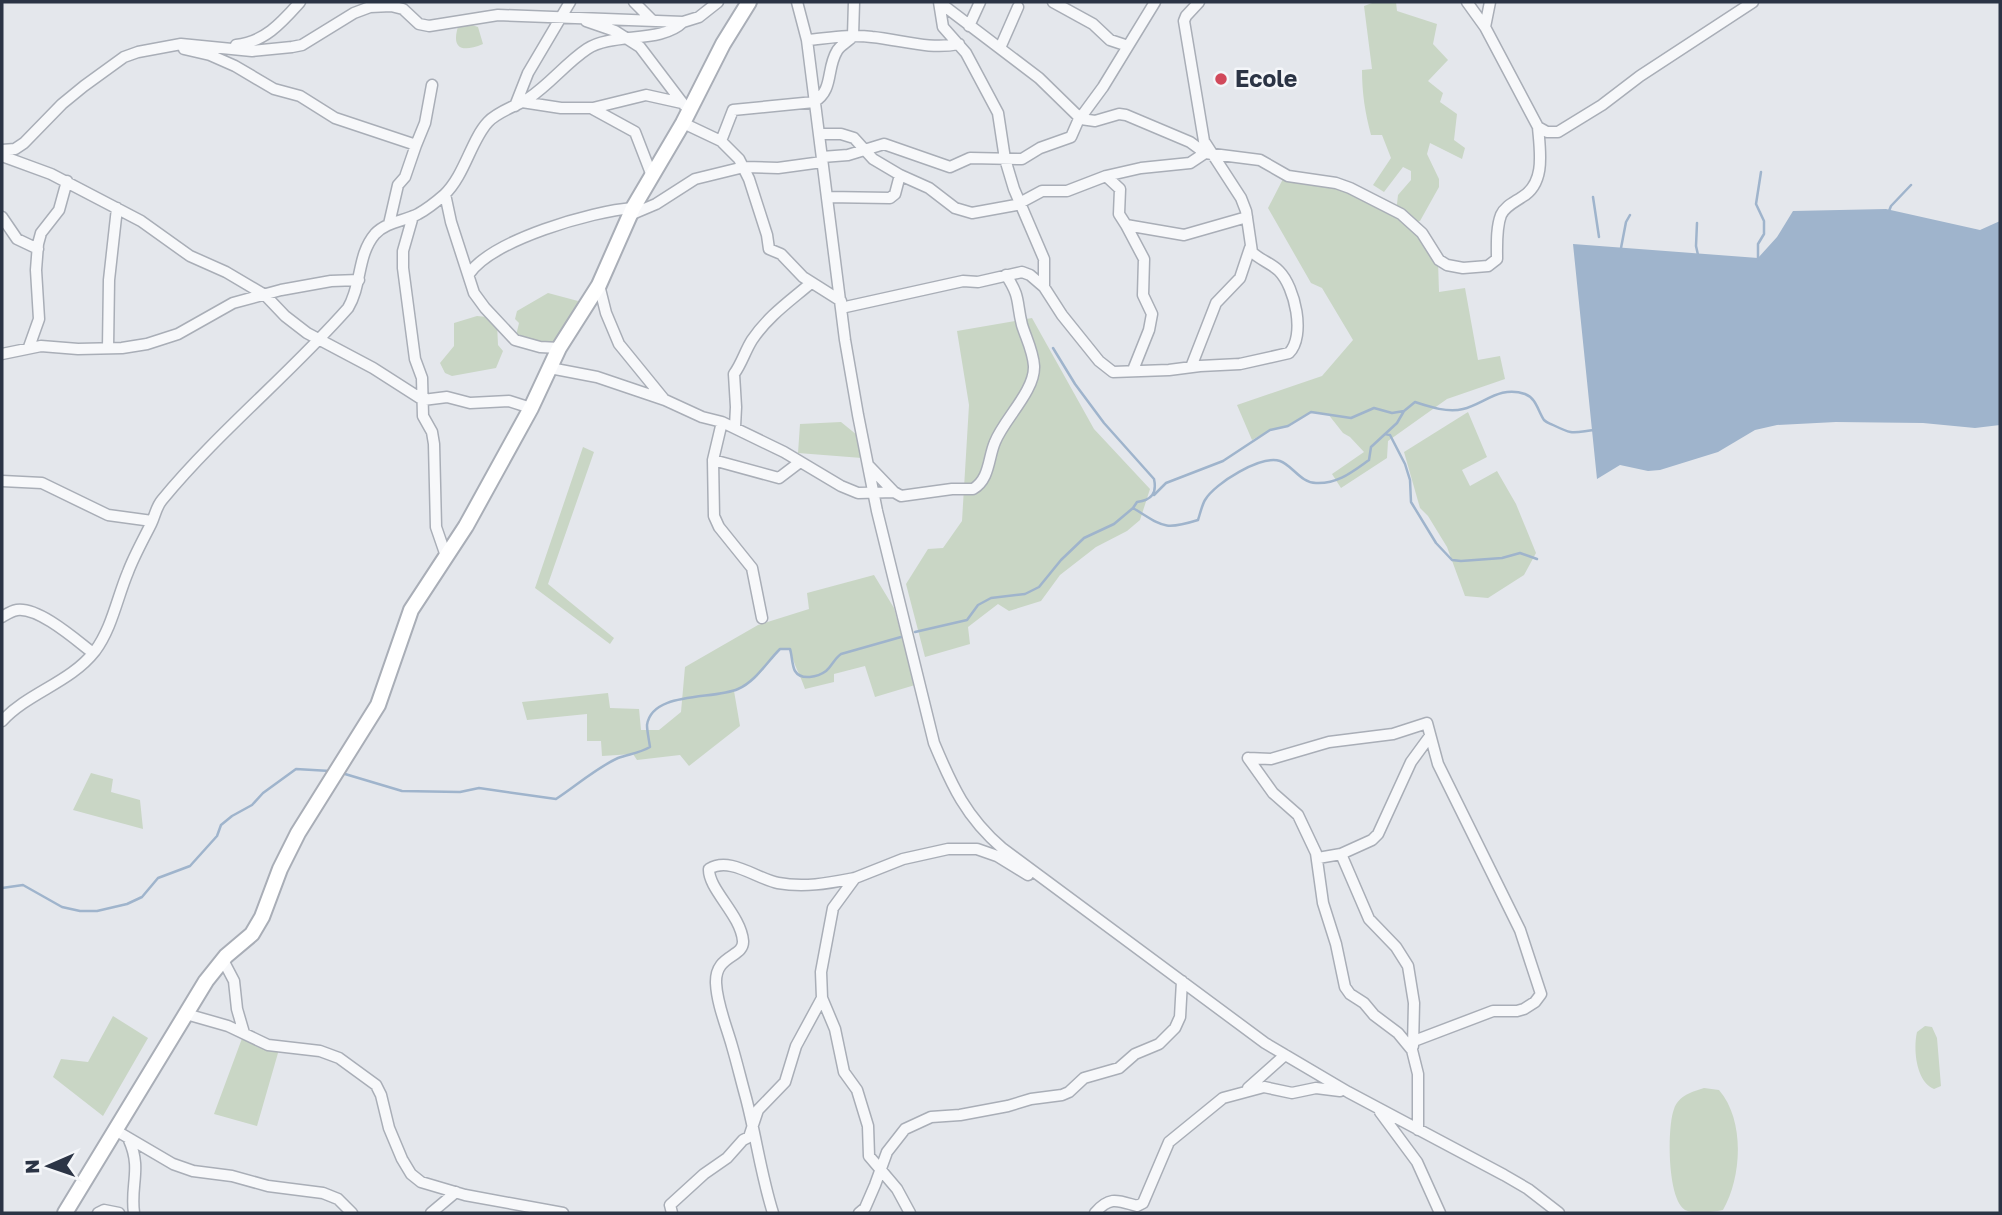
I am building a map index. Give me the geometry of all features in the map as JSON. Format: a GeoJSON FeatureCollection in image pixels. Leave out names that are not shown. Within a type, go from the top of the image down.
{"type":"FeatureCollection","features":[{"type":"Feature","properties":{"kind":"street"},"geometry":{"type":"LineString","coordinates":[[222,47],[250,43],[267,36],[300,2]]}},
{"type":"Feature","properties":{"kind":"street"},"geometry":{"type":"LineString","coordinates":[[519,104],[528,73],[570,2]]}},
{"type":"Feature","properties":{"kind":"street"},"geometry":{"type":"LineString","coordinates":[[634,2],[652,20]]}},
{"type":"Feature","properties":{"kind":"street"},"geometry":{"type":"LineString","coordinates":[[3,158],[62,104],[124,57],[167,46],[181,44],[252,51],[292,47],[312,39],[354,13],[402,5],[419,24],[429,26],[498,15],[683,22],[699,18],[718,2]]}},
{"type":"Feature","properties":{"kind":"street"},"geometry":{"type":"LineString","coordinates":[[65,1213],[206,981],[223,960],[252,934],[262,917],[280,869],[298,833],[378,705],[411,610],[467,526],[531,408],[559,348],[598,285],[631,211],[684,112],[749,2]]}},
{"type":"Feature","properties":{"kind":"street"},"geometry":{"type":"LineString","coordinates":[[797,2],[807,40],[853,390],[873,492],[934,743],[948,778],[981,830],[1053,887],[1285,1055],[1378,1109],[1512,1180],[1559,1213]]}},
{"type":"Feature","properties":{"kind":"street"},"geometry":{"type":"LineString","coordinates":[[721,141],[733,110],[814,102],[820,99],[828,87],[837,50],[853,36],[854,2]]}},
{"type":"Feature","properties":{"kind":"street"},"geometry":{"type":"LineString","coordinates":[[939,2],[1039,78],[1081,119],[1095,121],[1119,114],[1126,115],[1190,142],[1208,153],[1260,160],[1288,176],[1336,183],[1350,188],[1401,214],[1422,233],[1443,264],[1459,268],[1488,266],[1497,259],[1501,216],[1514,201],[1531,190],[1537,180],[1540,165],[1538,127],[1485,27],[1467,2]]}},
{"type":"Feature","properties":{"kind":"street"},"geometry":{"type":"LineString","coordinates":[[939,2],[943,27],[966,54],[998,113],[1005,159],[1020,203],[1044,258],[1044,287]]}},
{"type":"Feature","properties":{"kind":"street"},"geometry":{"type":"LineString","coordinates":[[969,26],[980,2]]}},
{"type":"Feature","properties":{"kind":"street"},"geometry":{"type":"LineString","coordinates":[[1053,2],[1093,24],[1110,40],[1128,46]]}},
{"type":"Feature","properties":{"kind":"street"},"geometry":{"type":"LineString","coordinates":[[469,274],[485,257],[528,236],[600,212],[631,211],[656,204],[690,181],[744,167],[778,168],[844,156],[877,144],[887,144],[947,167],[970,158],[1022,159],[1040,148],[1071,137],[1155,2]]}},
{"type":"Feature","properties":{"kind":"street"},"geometry":{"type":"LineString","coordinates":[[1191,367],[1216,303],[1240,278],[1250,248],[1247,217],[1238,193],[1208,153],[1202,134],[1184,21],[1199,2]]}},
{"type":"Feature","properties":{"kind":"street"},"geometry":{"type":"LineString","coordinates":[[1485,27],[1490,2]]}},
{"type":"Feature","properties":{"kind":"street"},"geometry":{"type":"LineString","coordinates":[[1538,127],[1555,133],[1579,121],[1640,76],[1753,2]]}},
{"type":"Feature","properties":{"kind":"street"},"geometry":{"type":"LineString","coordinates":[[1000,48],[1018,8]]}},
{"type":"Feature","properties":{"kind":"street"},"geometry":{"type":"LineString","coordinates":[[576,18],[629,38],[639,47],[684,112]]}},
{"type":"Feature","properties":{"kind":"street"},"geometry":{"type":"LineString","coordinates":[[2,721],[19,705],[73,673],[93,653],[105,635],[127,573],[161,501],[214,443],[320,340],[348,308],[359,280],[361,261],[376,232],[388,224],[413,216],[445,194],[467,162],[488,122],[519,104],[588,48],[602,42],[656,34],[683,22]]}},
{"type":"Feature","properties":{"kind":"street"},"geometry":{"type":"LineString","coordinates":[[966,54],[979,34]]}},
{"type":"Feature","properties":{"kind":"street"},"geometry":{"type":"LineString","coordinates":[[807,40],[853,36],[888,38],[918,45],[959,44]]}},
{"type":"Feature","properties":{"kind":"street"},"geometry":{"type":"LineString","coordinates":[[167,46],[210,55],[274,89],[300,96],[335,118],[415,145]]}},
{"type":"Feature","properties":{"kind":"street"},"geometry":{"type":"LineString","coordinates":[[388,224],[398,185],[405,177],[425,122],[432,85]]}},
{"type":"Feature","properties":{"kind":"street"},"geometry":{"type":"LineString","coordinates":[[519,104],[593,108],[646,95],[684,112],[721,141],[744,167],[771,251],[781,254],[798,272],[841,304],[963,281],[978,282],[1027,273],[1044,287],[1062,314],[1113,372],[1240,364],[1280,356],[1293,350],[1297,324],[1294,294],[1278,270],[1256,256],[1250,248]]}},
{"type":"Feature","properties":{"kind":"street"},"geometry":{"type":"LineString","coordinates":[[593,108],[635,132],[652,176]]}},
{"type":"Feature","properties":{"kind":"street"},"geometry":{"type":"LineString","coordinates":[[819,134],[848,135],[858,141],[870,156],[900,175],[923,185],[947,204],[967,213],[1020,203],[1042,191],[1067,191],[1106,176],[1141,168],[1190,163],[1208,153]]}},
{"type":"Feature","properties":{"kind":"street"},"geometry":{"type":"LineString","coordinates":[[3,158],[67,181],[141,221],[190,256],[226,272],[265,295],[285,316],[320,340],[383,374],[423,400],[446,397],[470,403],[509,401],[531,408]]}},
{"type":"Feature","properties":{"kind":"street"},"geometry":{"type":"LineString","coordinates":[[827,197],[890,198],[895,194],[900,175]]}},
{"type":"Feature","properties":{"kind":"street"},"geometry":{"type":"LineString","coordinates":[[1106,176],[1119,189],[1119,214],[1144,259],[1142,291],[1152,314],[1149,330],[1133,370]]}},
{"type":"Feature","properties":{"kind":"street"},"geometry":{"type":"LineString","coordinates":[[29,347],[39,319],[36,270],[41,233],[59,210],[67,181]]}},
{"type":"Feature","properties":{"kind":"street"},"geometry":{"type":"LineString","coordinates":[[445,194],[451,222],[474,293],[515,340],[540,347],[559,348]]}},
{"type":"Feature","properties":{"kind":"street"},"geometry":{"type":"LineString","coordinates":[[108,348],[109,280],[117,208]]}},
{"type":"Feature","properties":{"kind":"street"},"geometry":{"type":"LineString","coordinates":[[2,216],[17,239],[38,249]]}},
{"type":"Feature","properties":{"kind":"street"},"geometry":{"type":"LineString","coordinates":[[413,216],[403,251],[403,268],[415,359],[422,378],[423,416],[432,432],[434,444],[436,527],[446,556]]}},
{"type":"Feature","properties":{"kind":"street"},"geometry":{"type":"LineString","coordinates":[[1126,225],[1184,235],[1247,217]]}},
{"type":"Feature","properties":{"kind":"street"},"geometry":{"type":"LineString","coordinates":[[869,466],[901,496],[973,489],[985,476],[996,438],[1031,382],[1034,369],[1017,293],[1006,275]]}},
{"type":"Feature","properties":{"kind":"street"},"geometry":{"type":"LineString","coordinates":[[2,354],[29,347],[78,349],[147,344],[178,334],[226,305],[331,281],[359,280]]}},
{"type":"Feature","properties":{"kind":"street"},"geometry":{"type":"LineString","coordinates":[[735,427],[734,374],[752,339],[775,311],[811,282]]}},
{"type":"Feature","properties":{"kind":"street"},"geometry":{"type":"LineString","coordinates":[[598,285],[619,344],[665,400]]}},
{"type":"Feature","properties":{"kind":"street"},"geometry":{"type":"LineString","coordinates":[[550,368],[597,377],[735,427],[853,491],[863,494],[894,492]]}},
{"type":"Feature","properties":{"kind":"street"},"geometry":{"type":"LineString","coordinates":[[722,422],[713,460],[716,520],[752,568],[762,618]]}},
{"type":"Feature","properties":{"kind":"street"},"geometry":{"type":"LineString","coordinates":[[713,460],[779,478],[800,462]]}},
{"type":"Feature","properties":{"kind":"street"},"geometry":{"type":"LineString","coordinates":[[2,481],[42,483],[108,515],[152,521]]}},
{"type":"Feature","properties":{"kind":"street"},"geometry":{"type":"LineString","coordinates":[[2,617],[14,610],[25,610],[44,618],[93,653]]}},
{"type":"Feature","properties":{"kind":"street"},"geometry":{"type":"LineString","coordinates":[[1427,723],[1437,764],[1520,930],[1541,994],[1524,1009],[1493,1011],[1413,1045],[1374,1015],[1345,987],[1324,903],[1318,858],[1298,815],[1273,793],[1248,758],[1271,759],[1329,742],[1393,734],[1427,723]]}},
{"type":"Feature","properties":{"kind":"street"},"geometry":{"type":"LineString","coordinates":[[1318,858],[1341,854],[1372,840],[1378,834],[1411,762],[1430,736]]}},
{"type":"Feature","properties":{"kind":"street"},"geometry":{"type":"LineString","coordinates":[[773,1213],[716,984],[720,964],[743,947],[743,940],[734,915],[710,877],[709,869],[720,866],[740,868],[767,880],[814,886],[855,878],[903,859],[948,849],[973,848],[997,856],[1053,887]]}},
{"type":"Feature","properties":{"kind":"street"},"geometry":{"type":"LineString","coordinates":[[1341,854],[1368,919],[1396,947],[1408,966],[1414,1003],[1413,1045],[1419,1081],[1418,1130]]}},
{"type":"Feature","properties":{"kind":"street"},"geometry":{"type":"LineString","coordinates":[[855,878],[833,908],[821,972],[822,998],[835,1029],[844,1072],[857,1090],[868,1126],[869,1156],[900,1193],[911,1213]]}},
{"type":"Feature","properties":{"kind":"street"},"geometry":{"type":"LineString","coordinates":[[223,960],[234,981],[238,1016],[244,1034]]}},
{"type":"Feature","properties":{"kind":"street"},"geometry":{"type":"LineString","coordinates":[[859,1213],[864,1208],[887,1152],[898,1135],[925,1119],[937,1116],[960,1115],[1062,1095],[1084,1078],[1119,1068],[1135,1055],[1159,1044],[1169,1036],[1180,1017],[1182,981]]}},
{"type":"Feature","properties":{"kind":"street"},"geometry":{"type":"LineString","coordinates":[[672,1213],[670,1205],[749,1137],[758,1110],[785,1082],[794,1052],[822,998]]}},
{"type":"Feature","properties":{"kind":"street"},"geometry":{"type":"LineString","coordinates":[[186,1014],[228,1026],[268,1045],[327,1052],[376,1086],[402,1160],[411,1174],[421,1182],[456,1192],[563,1213]]}},
{"type":"Feature","properties":{"kind":"street"},"geometry":{"type":"LineString","coordinates":[[1242,1092],[1285,1055]]}},
{"type":"Feature","properties":{"kind":"street"},"geometry":{"type":"LineString","coordinates":[[1095,1213],[1111,1201],[1125,1200],[1137,1206],[1143,1203],[1169,1142],[1223,1098],[1264,1087],[1292,1093],[1316,1088],[1348,1092]]}},
{"type":"Feature","properties":{"kind":"street"},"geometry":{"type":"LineString","coordinates":[[1378,1109],[1417,1162],[1440,1213]]}},
{"type":"Feature","properties":{"kind":"street"},"geometry":{"type":"LineString","coordinates":[[115,1130],[173,1164],[193,1171],[232,1176],[268,1186],[313,1190],[344,1203],[352,1213]]}},
{"type":"Feature","properties":{"kind":"street"},"geometry":{"type":"LineString","coordinates":[[130,1140],[137,1158],[132,1201],[134,1213]]}},
{"type":"Feature","properties":{"kind":"street"},"geometry":{"type":"LineString","coordinates":[[431,1213],[456,1192]]}},
{"type":"Feature","properties":{"kind":"street"},"geometry":{"type":"LineString","coordinates":[[98,1213],[104,1210],[119,1213]]}},
{"type":"Feature","properties":{"kind":"green space"},"geometry":{"type":"Polygon","coordinates":[[[1375,2],[1396,2],[1397,11],[1437,24],[1433,44],[1448,60],[1428,81],[1443,93],[1440,102],[1457,114],[1454,140],[1465,148],[1462,159],[1430,143],[1427,154],[1439,179],[1439,187],[1420,221],[1407,222],[1416,229],[1438,261],[1439,292],[1465,288],[1478,360],[1500,356],[1505,379],[1447,399],[1388,441],[1387,458],[1341,488],[1332,474],[1364,452],[1343,433],[1328,414],[1311,412],[1288,426],[1270,430],[1252,440],[1237,405],[1322,376],[1353,340],[1322,288],[1311,283],[1268,208],[1284,177],[1353,192],[1396,213],[1398,195],[1411,180],[1411,171],[1403,167],[1384,192],[1373,185],[1391,158],[1382,135],[1371,135],[1363,95],[1362,70],[1372,69],[1364,6],[1375,2]]]}},
{"type":"Feature","properties":{"kind":"green space"},"geometry":{"type":"Polygon","coordinates":[[[460,21],[478,27],[483,44],[468,48],[459,46],[456,37],[460,21]]]}},
{"type":"Feature","properties":{"kind":"green space"},"geometry":{"type":"Polygon","coordinates":[[[548,293],[578,301],[563,332],[550,343],[515,340],[519,323],[515,319],[517,311],[548,293]]]}},
{"type":"Feature","properties":{"kind":"green space"},"geometry":{"type":"Polygon","coordinates":[[[477,316],[487,317],[497,323],[498,345],[503,351],[496,368],[452,376],[445,373],[440,363],[454,346],[454,323],[477,316]]]}},
{"type":"Feature","properties":{"kind":"green space"},"geometry":{"type":"Polygon","coordinates":[[[1032,318],[1094,429],[1150,489],[1140,520],[1127,531],[1096,547],[1060,575],[1041,601],[1009,611],[998,604],[968,627],[970,644],[925,657],[906,584],[928,549],[943,548],[962,521],[969,405],[957,331],[1032,318]]]}},
{"type":"Feature","properties":{"kind":"green space"},"geometry":{"type":"Polygon","coordinates":[[[1468,412],[1487,457],[1462,470],[1470,486],[1497,471],[1516,504],[1536,553],[1524,575],[1488,598],[1465,596],[1447,547],[1420,508],[1404,452],[1468,412]]]}},
{"type":"Feature","properties":{"kind":"green space"},"geometry":{"type":"Polygon","coordinates":[[[841,422],[857,435],[862,458],[798,453],[800,424],[841,422]]]}},
{"type":"Feature","properties":{"kind":"green space"},"geometry":{"type":"Polygon","coordinates":[[[583,447],[594,452],[548,584],[614,638],[610,644],[535,588],[583,447]]]}},
{"type":"Feature","properties":{"kind":"green space"},"geometry":{"type":"Polygon","coordinates":[[[874,575],[894,608],[915,685],[875,697],[865,666],[834,674],[834,682],[805,689],[790,649],[780,649],[757,677],[734,691],[740,726],[689,766],[680,755],[637,760],[633,754],[602,756],[601,741],[587,741],[587,714],[527,720],[522,702],[608,693],[610,708],[639,709],[641,730],[659,730],[681,712],[685,667],[758,625],[809,609],[807,593],[874,575]]]}},
{"type":"Feature","properties":{"kind":"green space"},"geometry":{"type":"Polygon","coordinates":[[[91,773],[113,779],[111,792],[140,800],[143,829],[73,810],[91,773]]]}},
{"type":"Feature","properties":{"kind":"green space"},"geometry":{"type":"Polygon","coordinates":[[[113,1016],[148,1038],[103,1116],[53,1077],[61,1059],[88,1062],[113,1016]]]}},
{"type":"Feature","properties":{"kind":"green space"},"geometry":{"type":"Polygon","coordinates":[[[1925,1026],[1932,1027],[1937,1038],[1941,1086],[1934,1089],[1923,1080],[1917,1064],[1917,1032],[1925,1026]]]}},
{"type":"Feature","properties":{"kind":"green space"},"geometry":{"type":"Polygon","coordinates":[[[244,1033],[280,1046],[257,1126],[214,1114],[244,1033]]]}},
{"type":"Feature","properties":{"kind":"green space"},"geometry":{"type":"Polygon","coordinates":[[[1704,1088],[1719,1090],[1727,1102],[1737,1132],[1738,1149],[1734,1182],[1723,1210],[1699,1213],[1685,1210],[1675,1192],[1670,1162],[1670,1131],[1674,1109],[1679,1100],[1704,1088]]]}},
{"type":"Feature","properties":{"kind":"water"},"geometry":{"type":"Polygon","coordinates":[[[1886,209],[1980,230],[2000,221],[2000,425],[1975,428],[1923,423],[1836,422],[1777,425],[1755,430],[1718,452],[1660,470],[1648,471],[1620,465],[1597,479],[1573,244],[1758,258],[1777,237],[1793,211],[1886,209]]]}},
{"type":"Feature","properties":{"kind":"waterway"},"geometry":{"type":"LineString","coordinates":[[1758,259],[1758,244],[1764,234],[1764,221],[1756,204],[1761,172]]}},
{"type":"Feature","properties":{"kind":"waterway"},"geometry":{"type":"LineString","coordinates":[[1889,211],[1911,185]]}},
{"type":"Feature","properties":{"kind":"waterway"},"geometry":{"type":"LineString","coordinates":[[1593,197],[1599,237]]}},
{"type":"Feature","properties":{"kind":"waterway"},"geometry":{"type":"LineString","coordinates":[[1621,248],[1630,215]]}},
{"type":"Feature","properties":{"kind":"waterway"},"geometry":{"type":"LineString","coordinates":[[1697,223],[1698,255]]}},
{"type":"Feature","properties":{"kind":"waterway"},"geometry":{"type":"LineString","coordinates":[[1053,348],[1104,423],[1154,479],[1155,488],[1152,495],[1137,502],[1133,508]]}},
{"type":"Feature","properties":{"kind":"waterway"},"geometry":{"type":"LineString","coordinates":[[915,632],[967,620],[978,605],[991,598],[1025,594],[1039,587],[1084,538],[1114,524],[1133,508],[1164,525],[1198,520],[1205,500],[1218,486],[1251,466],[1272,460],[1284,463],[1311,482],[1331,482],[1369,460],[1371,447],[1415,402],[1439,409],[1457,410],[1471,407],[1500,393],[1516,392],[1532,398],[1548,423],[1573,432],[1594,430]]}},
{"type":"Feature","properties":{"kind":"waterway"},"geometry":{"type":"LineString","coordinates":[[1154,495],[1166,483],[1223,461],[1270,430],[1288,426],[1311,412],[1351,418],[1374,408],[1392,413],[1404,411]]}},
{"type":"Feature","properties":{"kind":"waterway"},"geometry":{"type":"LineString","coordinates":[[1385,434],[1390,435],[1405,464],[1410,480],[1411,502],[1436,543],[1452,560],[1502,558],[1520,553],[1537,559]]}},
{"type":"Feature","properties":{"kind":"waterway"},"geometry":{"type":"LineString","coordinates":[[345,774],[402,791],[460,792],[479,788],[556,799],[610,762],[650,747],[647,725],[651,714],[660,707],[685,698],[738,689],[756,677],[780,649],[790,649],[795,671],[801,676],[810,677],[826,671],[841,654],[901,637]]}},
{"type":"Feature","properties":{"kind":"waterway"},"geometry":{"type":"LineString","coordinates":[[2,888],[23,885],[62,907],[80,911],[97,911],[127,904],[142,897],[158,878],[190,866],[217,836],[221,825],[252,805],[263,793],[296,769],[330,771]]}},
{"type":"Feature","properties":{"kind":"place","name":"Ecole"},"geometry":{"type":"Point","coordinates":[1221,79]}}]}
